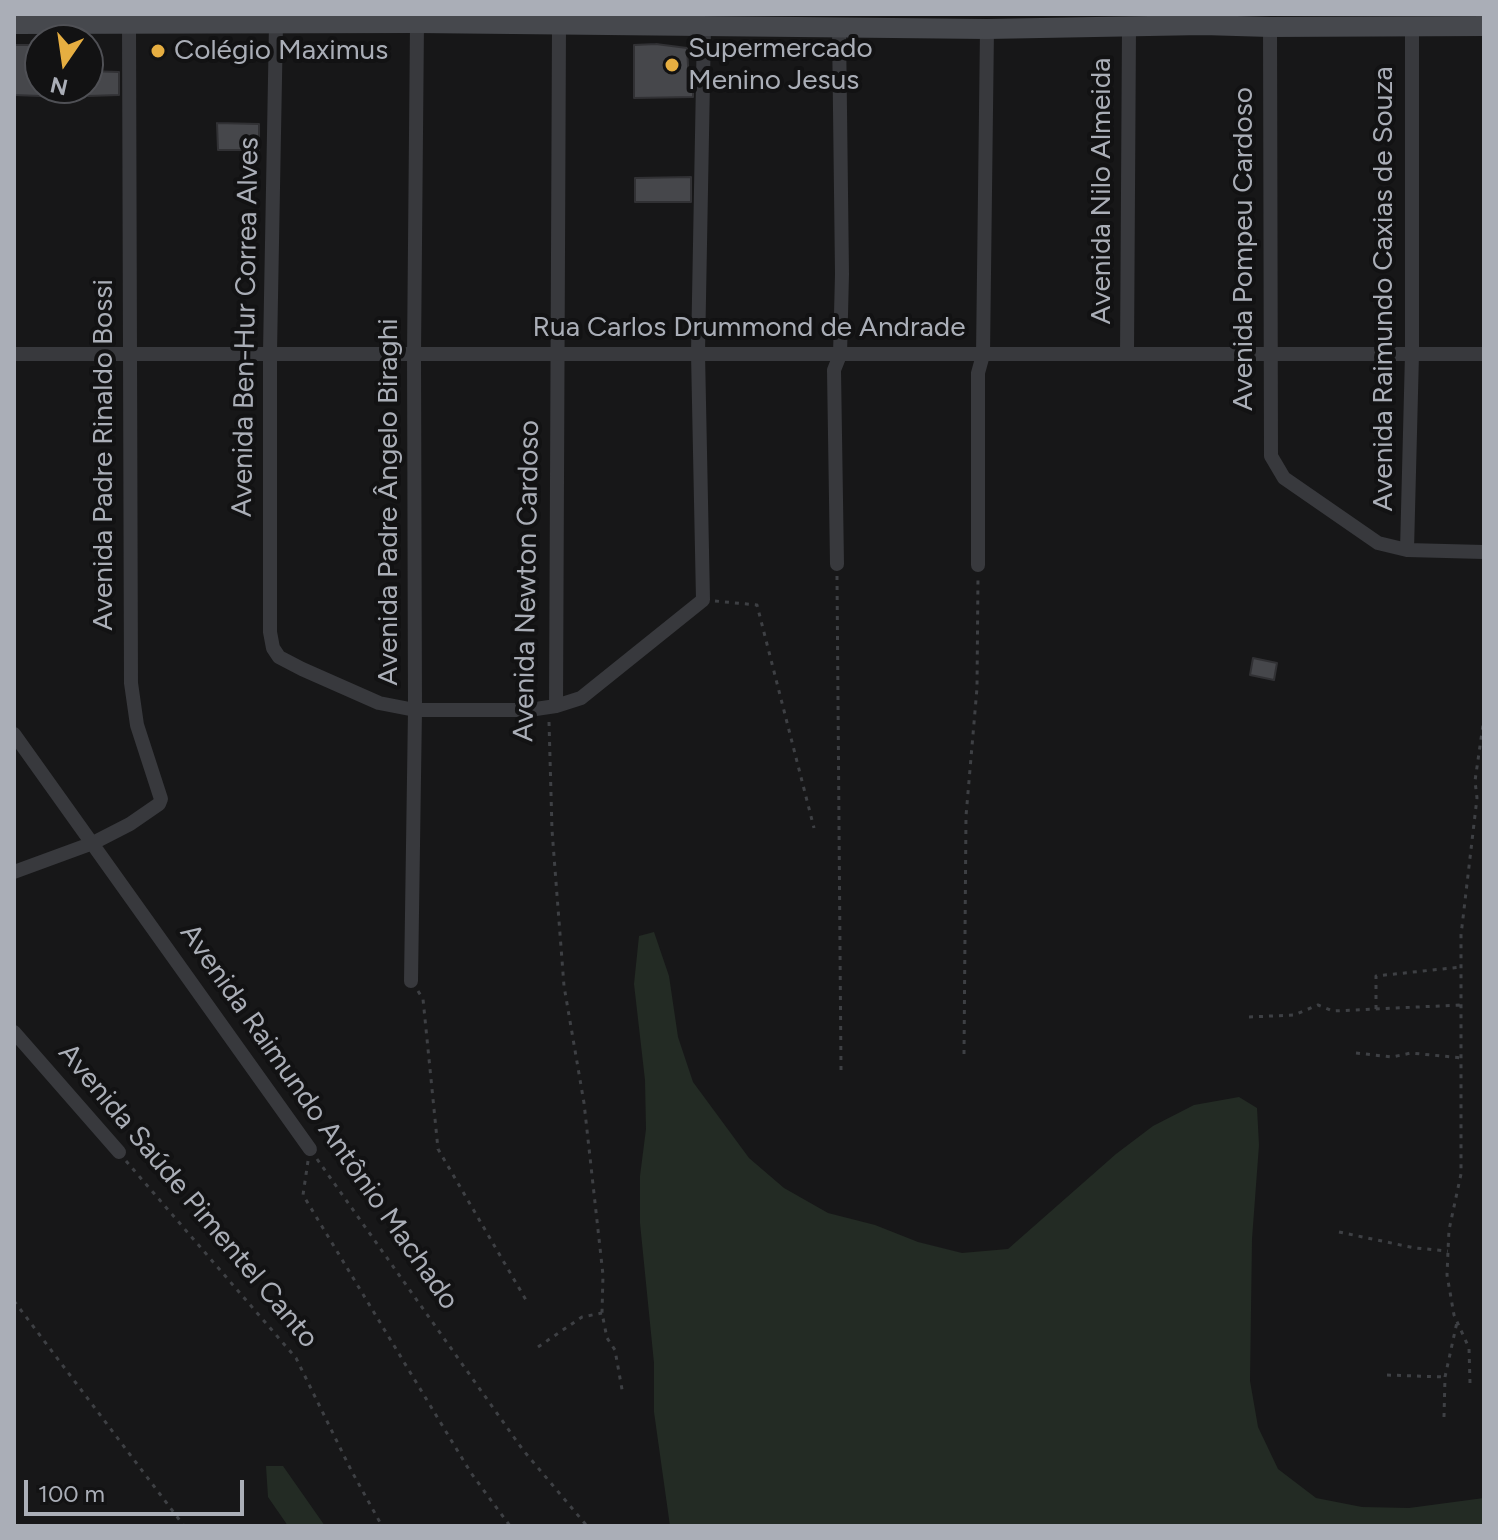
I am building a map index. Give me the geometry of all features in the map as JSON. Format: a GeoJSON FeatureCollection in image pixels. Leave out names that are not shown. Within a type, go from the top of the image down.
{"type":"FeatureCollection","features":[{"type":"Feature","properties":{"kind":"main road"},"geometry":{"type":"LineString","coordinates":[[14,24],[57,18],[129,24],[276,19],[987,29],[1203,25],[1412,27],[1482,22]]}},
{"type":"Feature","properties":{"kind":"street","name":"Avenida Ben-Hur Correa Alves"},"geometry":{"type":"LineString","coordinates":[[276,19],[270,352],[270,632],[273,648],[279,657],[302,669],[379,703],[415,710]]}},
{"type":"Feature","properties":{"kind":"street","name":"Avenida Padre Ângelo Biraghi"},"geometry":{"type":"LineString","coordinates":[[411,981],[417,23]]}},
{"type":"Feature","properties":{"kind":"street","name":"Avenida Padre Rinaldo Bossi"},"geometry":{"type":"LineString","coordinates":[[93,843],[130,824],[159,804],[161,799],[137,725],[131,683],[129,24]]}},
{"type":"Feature","properties":{"kind":"street","name":"Avenida Newton Cardoso"},"geometry":{"type":"LineString","coordinates":[[556,706],[559,25]]}},
{"type":"Feature","properties":{"kind":"street"},"geometry":{"type":"LineString","coordinates":[[415,710],[529,710],[581,698],[703,600],[698,353],[704,26]]}},
{"type":"Feature","properties":{"kind":"street","name":"Avenida Pompeu Cardoso"},"geometry":{"type":"LineString","coordinates":[[1270,27],[1269,446],[1276,469],[1284,478],[1378,543],[1407,550]]}},
{"type":"Feature","properties":{"kind":"street","name":"Avenida Raimundo Caxias de Souza"},"geometry":{"type":"LineString","coordinates":[[1407,550],[1412,354],[1412,27]]}},
{"type":"Feature","properties":{"kind":"street"},"geometry":{"type":"LineString","coordinates":[[837,564],[834,370],[840,355],[842,188],[839,28]]}},
{"type":"Feature","properties":{"kind":"street","name":"Avenida Nilo Almeida"},"geometry":{"type":"LineString","coordinates":[[1127,354],[1129,28]]}},
{"type":"Feature","properties":{"kind":"street"},"geometry":{"type":"LineString","coordinates":[[978,565],[978,373],[983,355],[987,29]]}},
{"type":"Feature","properties":{"kind":"street","name":"Rua Carlos Drummond de Andrade"},"geometry":{"type":"LineString","coordinates":[[14,354],[1484,354]]}},
{"type":"Feature","properties":{"kind":"street"},"geometry":{"type":"LineString","coordinates":[[1407,550],[1484,552]]}},
{"type":"Feature","properties":{"kind":"street","name":"Avenida Raimundo Antônio Machado"},"geometry":{"type":"LineString","coordinates":[[14,734],[310,1149]]}},
{"type":"Feature","properties":{"kind":"street"},"geometry":{"type":"LineString","coordinates":[[14,872],[93,843]]}},
{"type":"Feature","properties":{"kind":"street","name":"Avenida Saúde Pimentel Canto"},"geometry":{"type":"LineString","coordinates":[[14,1032],[119,1152]]}},
{"type":"Feature","properties":{"kind":"path"},"geometry":{"type":"LineString","coordinates":[[837,564],[841,1071]]}},
{"type":"Feature","properties":{"kind":"path"},"geometry":{"type":"LineString","coordinates":[[964,1054],[966,816],[977,688],[978,565]]}},
{"type":"Feature","properties":{"kind":"path"},"geometry":{"type":"LineString","coordinates":[[703,600],[757,605],[814,828]]}},
{"type":"Feature","properties":{"kind":"path","name":"Avenida Newton Cardoso"},"geometry":{"type":"LineString","coordinates":[[556,706],[549,722],[552,830],[564,986],[603,1275],[602,1313]]}},
{"type":"Feature","properties":{"kind":"path"},"geometry":{"type":"LineString","coordinates":[[1470,1383],[1469,1348],[1454,1315],[1447,1275],[1449,1230],[1461,1174],[1461,935],[1484,718]]}},
{"type":"Feature","properties":{"kind":"path"},"geometry":{"type":"LineString","coordinates":[[1376,1009],[1376,976],[1461,967]]}},
{"type":"Feature","properties":{"kind":"path"},"geometry":{"type":"LineString","coordinates":[[411,981],[423,999],[438,1149],[526,1300]]}},
{"type":"Feature","properties":{"kind":"path"},"geometry":{"type":"LineString","coordinates":[[1249,1017],[1294,1015],[1318,1005],[1333,1011],[1460,1005]]}},
{"type":"Feature","properties":{"kind":"path"},"geometry":{"type":"LineString","coordinates":[[1356,1053],[1392,1057],[1411,1053],[1462,1058]]}},
{"type":"Feature","properties":{"kind":"path"},"geometry":{"type":"LineString","coordinates":[[310,1149],[303,1195],[471,1473],[510,1526]]}},
{"type":"Feature","properties":{"kind":"path","name":"Avenida Raimundo Antônio Machado"},"geometry":{"type":"LineString","coordinates":[[310,1149],[523,1450],[587,1526]]}},
{"type":"Feature","properties":{"kind":"path","name":"Avenida Saúde Pimentel Canto"},"geometry":{"type":"LineString","coordinates":[[119,1152],[296,1358],[382,1526]]}},
{"type":"Feature","properties":{"kind":"path"},"geometry":{"type":"LineString","coordinates":[[1339,1232],[1415,1248],[1448,1251]]}},
{"type":"Feature","properties":{"kind":"path"},"geometry":{"type":"LineString","coordinates":[[14,1301],[184,1526]]}},
{"type":"Feature","properties":{"kind":"path"},"geometry":{"type":"LineString","coordinates":[[538,1347],[582,1317],[602,1313],[607,1338],[615,1350],[623,1395]]}},
{"type":"Feature","properties":{"kind":"path"},"geometry":{"type":"LineString","coordinates":[[1444,1417],[1445,1377],[1457,1322]]}},
{"type":"Feature","properties":{"kind":"path"},"geometry":{"type":"LineString","coordinates":[[1387,1375],[1445,1377]]}},
{"type":"Feature","properties":{"kind":"shaded area"},"geometry":{"type":"Polygon","coordinates":[[[654,932],[669,976],[678,1037],[693,1082],[749,1158],[784,1188],[828,1213],[875,1225],[918,1242],[962,1253],[1008,1249],[1116,1154],[1153,1126],[1194,1105],[1239,1097],[1257,1108],[1259,1145],[1252,1239],[1250,1381],[1258,1427],[1278,1469],[1316,1498],[1362,1507],[1409,1508],[1484,1498],[1484,1526],[670,1526],[654,1412],[654,1363],[640,1223],[640,1176],[646,1129],[645,1080],[634,984],[639,936],[654,932]]]}},
{"type":"Feature","properties":{"kind":"shaded area"},"geometry":{"type":"Polygon","coordinates":[[[266,1466],[283,1466],[325,1526],[288,1526],[268,1497],[266,1466]]]}},
{"type":"Feature","properties":{"kind":"building"},"geometry":{"type":"Polygon","coordinates":[[[14,45],[24,45],[24,95],[14,95],[14,45]]]}},
{"type":"Feature","properties":{"kind":"building"},"geometry":{"type":"Polygon","coordinates":[[[634,45],[687,48],[693,97],[634,98],[634,45]]]}},
{"type":"Feature","properties":{"kind":"building"},"geometry":{"type":"Polygon","coordinates":[[[104,72],[119,72],[119,95],[104,95],[104,72]]]}},
{"type":"Feature","properties":{"kind":"building"},"geometry":{"type":"Polygon","coordinates":[[[217,123],[259,124],[259,150],[218,150],[217,123]]]}},
{"type":"Feature","properties":{"kind":"building"},"geometry":{"type":"Polygon","coordinates":[[[691,177],[691,202],[635,202],[635,178],[691,177]]]}},
{"type":"Feature","properties":{"kind":"building"},"geometry":{"type":"Polygon","coordinates":[[[1253,658],[1277,663],[1274,680],[1250,675],[1253,658]]]}},
{"type":"Feature","properties":{"kind":"place","name":"Colégio Maximus"},"geometry":{"type":"Point","coordinates":[158,51]}},
{"type":"Feature","properties":{"kind":"place","name":"Supermercado Menino Jesus"},"geometry":{"type":"Point","coordinates":[672,65]}}]}
